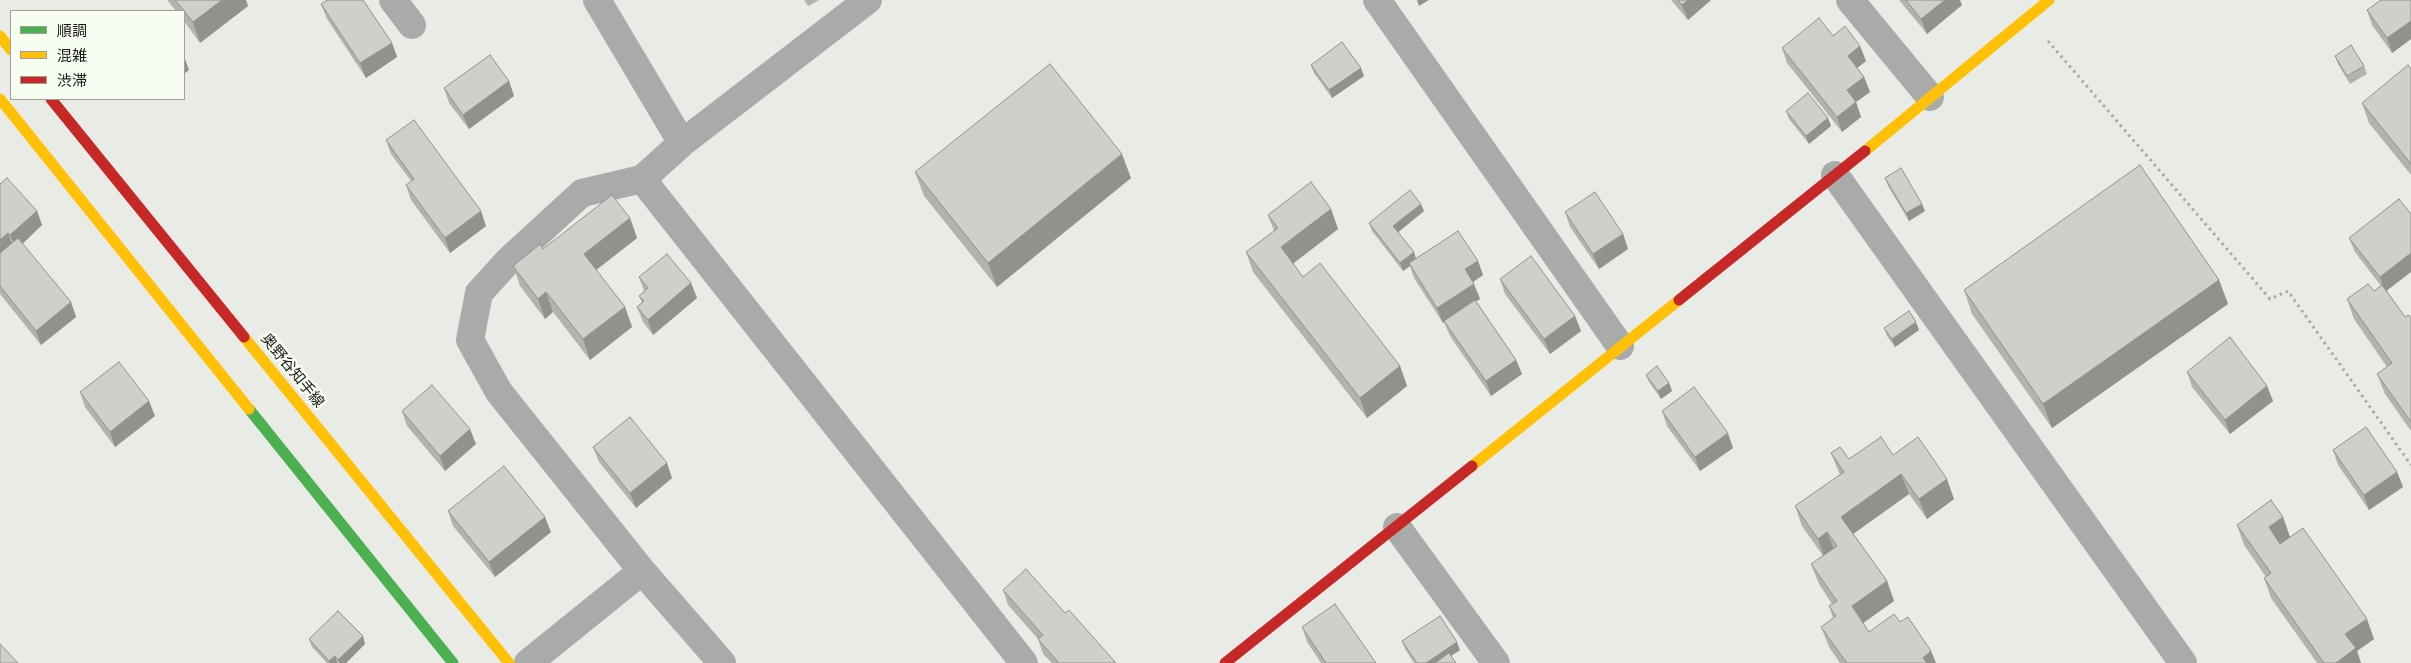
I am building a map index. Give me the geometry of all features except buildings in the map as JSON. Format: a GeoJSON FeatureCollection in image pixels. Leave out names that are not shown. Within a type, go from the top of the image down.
{"type":"FeatureCollection","features":[{"type":"Feature","properties":{"kind":"main road"},"geometry":{"type":"LineString","coordinates":[[1225,663],[1835,176],[2050,0]]}},
{"type":"Feature","properties":{"kind":"main road"},"geometry":{"type":"LineString","coordinates":[[0,36],[10,49]]}},
{"type":"Feature","properties":{"kind":"main road"},"geometry":{"type":"LineString","coordinates":[[0,99],[453,663]]}},
{"type":"Feature","properties":{"kind":"main road","name":"奥野谷知手線"},"geometry":{"type":"LineString","coordinates":[[52,100],[510,663]]}},
{"type":"Feature","properties":{"kind":"street"},"geometry":{"type":"LineString","coordinates":[[393,0],[412,25]]}},
{"type":"Feature","properties":{"kind":"street"},"geometry":{"type":"LineString","coordinates":[[597,0],[682,144]]}},
{"type":"Feature","properties":{"kind":"street"},"geometry":{"type":"LineString","coordinates":[[722,663],[642,571],[499,392],[470,340],[479,293],[517,254],[582,193],[642,180],[682,144],[868,0]]}},
{"type":"Feature","properties":{"kind":"street"},"geometry":{"type":"LineString","coordinates":[[1376,0],[1620,346]]}},
{"type":"Feature","properties":{"kind":"street"},"geometry":{"type":"LineString","coordinates":[[1850,0],[1930,97]]}},
{"type":"Feature","properties":{"kind":"street"},"geometry":{"type":"LineString","coordinates":[[1835,176],[2183,663]]}},
{"type":"Feature","properties":{"kind":"street"},"geometry":{"type":"LineString","coordinates":[[642,180],[1024,663]]}},
{"type":"Feature","properties":{"kind":"street"},"geometry":{"type":"LineString","coordinates":[[1397,527],[1496,663]]}},
{"type":"Feature","properties":{"kind":"street"},"geometry":{"type":"LineString","coordinates":[[528,663],[642,571]]}},
{"type":"Feature","properties":{"kind":"path"},"geometry":{"type":"LineString","coordinates":[[2028,18],[2270,299],[2288,291],[2411,465]]}},
{"type":"Feature","properties":{"kind":"traffic: fast"},"geometry":{"type":"LineString","coordinates":[[249,409],[453,663]]}},
{"type":"Feature","properties":{"kind":"traffic: slow"},"geometry":{"type":"LineString","coordinates":[[1865,151],[2049,0]]}},
{"type":"Feature","properties":{"kind":"traffic: slow"},"geometry":{"type":"LineString","coordinates":[[0,36],[10,49]]}},
{"type":"Feature","properties":{"kind":"traffic: slow"},"geometry":{"type":"LineString","coordinates":[[0,99],[249,409]]}},
{"type":"Feature","properties":{"kind":"traffic: slow"},"geometry":{"type":"LineString","coordinates":[[1472,466],[1679,300]]}},
{"type":"Feature","properties":{"kind":"traffic: slow"},"geometry":{"type":"LineString","coordinates":[[244,337],[509,663]]}},
{"type":"Feature","properties":{"kind":"traffic: jam"},"geometry":{"type":"LineString","coordinates":[[52,100],[244,337]]}},
{"type":"Feature","properties":{"kind":"traffic: jam"},"geometry":{"type":"LineString","coordinates":[[1679,300],[1865,151]]}},
{"type":"Feature","properties":{"kind":"traffic: jam"},"geometry":{"type":"LineString","coordinates":[[1225,663],[1472,466]]}}]}
